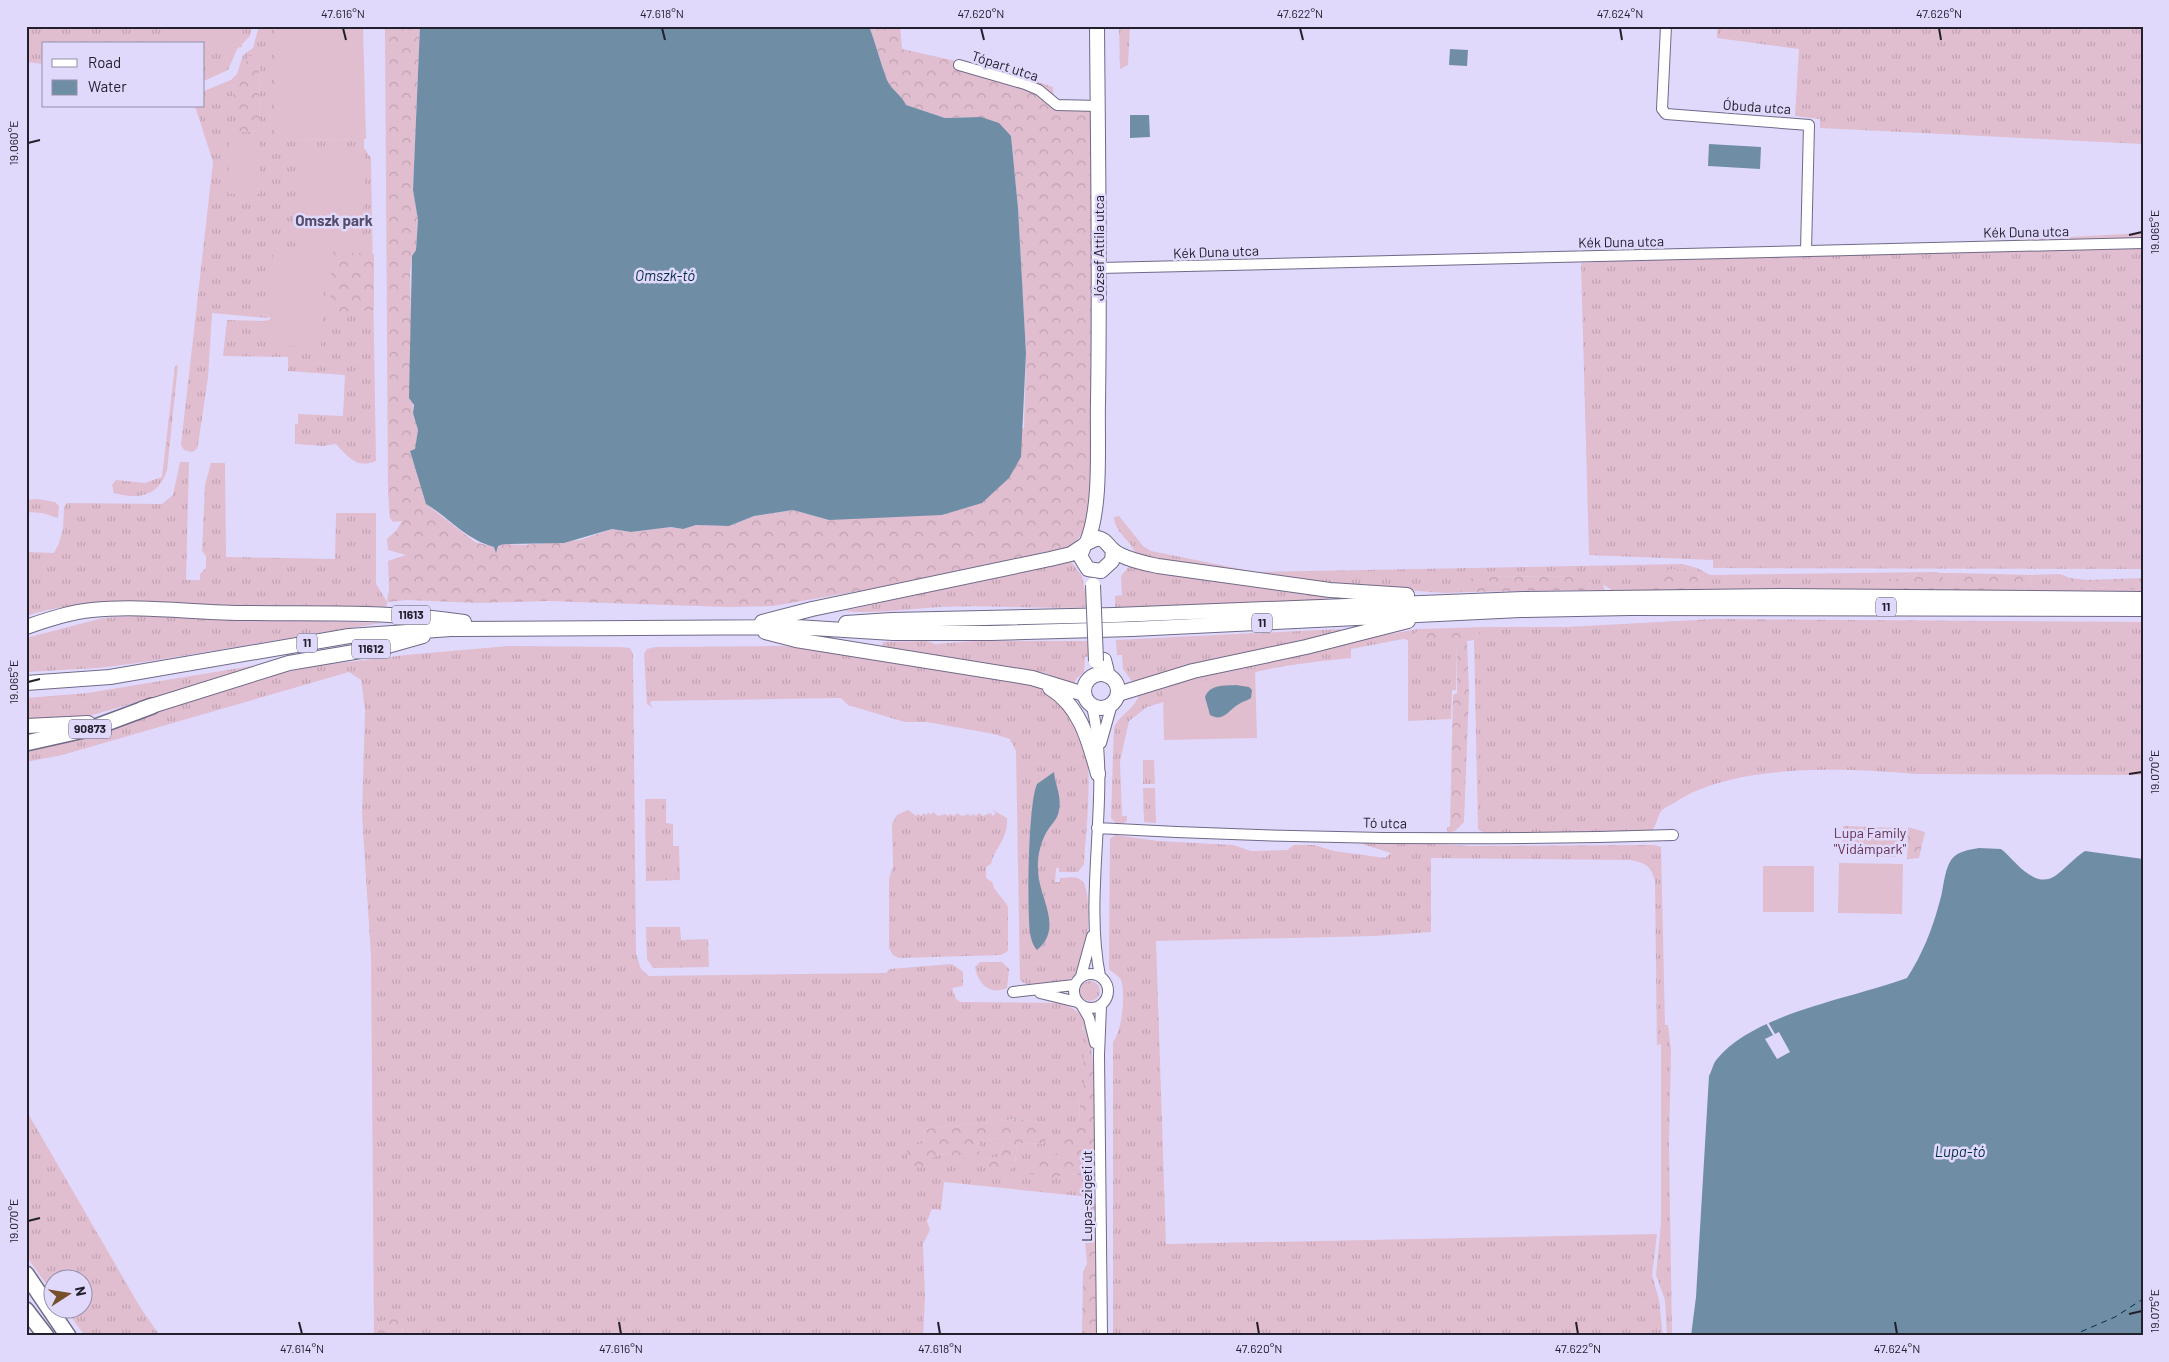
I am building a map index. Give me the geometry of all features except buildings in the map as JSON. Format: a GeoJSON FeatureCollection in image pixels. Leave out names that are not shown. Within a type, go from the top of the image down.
{"type":"FeatureCollection","features":[{"type":"Feature","properties":{"kind":"highway","name":"90873"},"geometry":{"type":"LineString","coordinates":[[26,743],[93,728],[152,706]]}},
{"type":"Feature","properties":{"kind":"highway"},"geometry":{"type":"LineString","coordinates":[[26,1274],[68,1336]]}},
{"type":"Feature","properties":{"kind":"highway"},"geometry":{"type":"LineString","coordinates":[[26,1310],[46,1336]]}},
{"type":"Feature","properties":{"kind":"main road","name":"József Attila utca"},"geometry":{"type":"LineString","coordinates":[[1085,544],[1094,515],[1097,470],[1100,268],[1097,26]]}},
{"type":"Feature","properties":{"kind":"main road","name":"József Attila utca"},"geometry":{"type":"LineString","coordinates":[[1097,470],[1102,524],[1111,547]]}},
{"type":"Feature","properties":{"kind":"main road"},"geometry":{"type":"LineString","coordinates":[[744,627],[812,609],[1050,560],[1071,554],[1098,538],[1138,561],[1158,566],[1330,590],[1415,595],[1438,607]]}},
{"type":"Feature","properties":{"kind":"main road"},"geometry":{"type":"LineString","coordinates":[[1085,544],[1080,556],[1098,584]]}},
{"type":"Feature","properties":{"kind":"main road"},"geometry":{"type":"LineString","coordinates":[[1088,700],[1086,684],[1093,676],[1100,661],[1098,584],[1112,561],[1111,547]]}},
{"type":"Feature","properties":{"kind":"main road"},"geometry":{"type":"LineString","coordinates":[[1088,569],[1097,572],[1106,569]]}},
{"type":"Feature","properties":{"kind":"main road","name":"11"},"geometry":{"type":"LineString","coordinates":[[26,683],[110,677],[349,636],[496,627],[796,627],[892,620],[1438,607],[1782,596],[2143,598]]}},
{"type":"Feature","properties":{"kind":"main road"},"geometry":{"type":"LineString","coordinates":[[744,627],[796,640],[1032,678],[1088,700],[1103,708],[1115,699],[1194,671],[1306,647],[1438,607]]}},
{"type":"Feature","properties":{"kind":"main road","name":"11"},"geometry":{"type":"LineString","coordinates":[[1438,607],[2143,609]]}},
{"type":"Feature","properties":{"kind":"main road","name":"11613"},"geometry":{"type":"LineString","coordinates":[[26,627],[52,618],[91,610],[123,609],[239,613],[421,615],[496,627]]}},
{"type":"Feature","properties":{"kind":"main road","name":"11612"},"geometry":{"type":"LineString","coordinates":[[26,726],[93,723],[289,663],[384,647],[451,629]]}},
{"type":"Feature","properties":{"kind":"main road"},"geometry":{"type":"LineString","coordinates":[[1100,661],[1108,676],[1116,683],[1115,699]]}},
{"type":"Feature","properties":{"kind":"main road"},"geometry":{"type":"LineString","coordinates":[[1093,676],[1108,676]]}},
{"type":"Feature","properties":{"kind":"main road"},"geometry":{"type":"LineString","coordinates":[[1032,678],[1064,697],[1082,722],[1098,774]]}},
{"type":"Feature","properties":{"kind":"street","name":"Óbuda utca"},"geometry":{"type":"LineString","coordinates":[[1666,26],[1662,109],[1666,114],[1809,125],[1806,251]]}},
{"type":"Feature","properties":{"kind":"street","name":"Tópart utca"},"geometry":{"type":"LineString","coordinates":[[959,65],[1025,84],[1039,90],[1057,105],[1098,106]]}},
{"type":"Feature","properties":{"kind":"street","name":"Kék Duna utca"},"geometry":{"type":"LineString","coordinates":[[1100,268],[2143,243]]}},
{"type":"Feature","properties":{"kind":"street","name":"Lupa-szigeti út"},"geometry":{"type":"LineString","coordinates":[[1098,774],[1104,727],[1115,699]]}},
{"type":"Feature","properties":{"kind":"street","name":"Lupa-szigeti út"},"geometry":{"type":"LineString","coordinates":[[1088,700],[1096,721],[1098,774],[1095,905],[1091,947],[1082,976],[1074,985],[1073,994],[1089,1018],[1099,1055]]}},
{"type":"Feature","properties":{"kind":"street","name":"Tó utca"},"geometry":{"type":"LineString","coordinates":[[1097,828],[1239,835],[1446,838],[1673,835]]}},
{"type":"Feature","properties":{"kind":"street","name":"Lupa-szigeti út"},"geometry":{"type":"LineString","coordinates":[[1095,905],[1100,976],[1104,980],[1108,991],[1108,996],[1101,1006],[1099,1055],[1102,1336]]}},
{"type":"Feature","properties":{"kind":"street"},"geometry":{"type":"LineString","coordinates":[[1082,976],[1091,974],[1100,976]]}},
{"type":"Feature","properties":{"kind":"street"},"geometry":{"type":"LineString","coordinates":[[1013,992],[1074,985]]}},
{"type":"Feature","properties":{"kind":"street"},"geometry":{"type":"LineString","coordinates":[[1029,991],[1092,1009],[1101,1006]]}},
{"type":"Feature","properties":{"kind":"green space"},"geometry":{"type":"Polygon","coordinates":[[[26,26],[252,26],[250,36],[237,49],[228,70],[205,81],[205,42],[42,42],[42,64],[26,62],[26,26]]]}},
{"type":"Feature","properties":{"kind":"green space"},"geometry":{"type":"Polygon","coordinates":[[[161,26],[243,26],[242,47],[205,50],[205,42],[160,42],[161,26]]]}},
{"type":"Feature","properties":{"kind":"green space"},"geometry":{"type":"Polygon","coordinates":[[[259,26],[274,26],[274,140],[364,139],[364,148],[371,158],[376,461],[363,464],[358,463],[336,444],[323,446],[295,444],[295,424],[298,424],[298,414],[343,416],[345,375],[288,371],[288,357],[223,356],[227,320],[264,321],[279,317],[277,313],[267,318],[212,313],[208,377],[198,445],[197,449],[192,452],[184,450],[181,445],[213,162],[196,108],[205,108],[205,91],[231,80],[237,74],[243,55],[253,48],[259,26]],[[259,55],[234,86],[237,132],[260,131],[259,55]]]}},
{"type":"Feature","properties":{"kind":"green space"},"geometry":{"type":"Polygon","coordinates":[[[274,26],[363,26],[366,139],[274,140],[274,26]]]}},
{"type":"Feature","properties":{"kind":"green space"},"geometry":{"type":"Polygon","coordinates":[[[385,26],[420,26],[413,190],[418,220],[416,250],[412,257],[410,273],[413,413],[418,430],[415,450],[410,451],[426,504],[475,542],[494,547],[504,544],[524,545],[580,540],[612,529],[631,532],[671,527],[683,529],[696,525],[729,526],[754,516],[793,510],[829,520],[1024,428],[1026,353],[1018,208],[1011,136],[981,117],[945,118],[905,105],[887,80],[869,26],[900,26],[902,49],[1014,74],[1053,87],[1054,101],[1093,102],[1091,502],[1087,527],[1076,541],[1062,551],[1019,563],[773,606],[728,607],[547,601],[479,603],[408,600],[387,602],[389,589],[388,561],[406,555],[388,550],[387,539],[396,531],[402,521],[393,522],[390,518],[388,494],[385,26]]]}},
{"type":"Feature","properties":{"kind":"green space"},"geometry":{"type":"Polygon","coordinates":[[[1119,26],[1130,26],[1128,65],[1120,69],[1119,26]]]}},
{"type":"Feature","properties":{"kind":"green space"},"geometry":{"type":"Polygon","coordinates":[[[1717,26],[2143,26],[2143,144],[1820,128],[1820,119],[1795,116],[1799,49],[1717,38],[1717,26]]]}},
{"type":"Feature","properties":{"kind":"green space"},"geometry":{"type":"Polygon","coordinates":[[[259,55],[260,131],[236,132],[234,86],[249,56],[259,55]]]}},
{"type":"Feature","properties":{"kind":"green space"},"geometry":{"type":"Polygon","coordinates":[[[229,134],[259,134],[259,194],[228,194],[229,134]]]}},
{"type":"Feature","properties":{"kind":"green space"},"geometry":{"type":"Polygon","coordinates":[[[297,153],[365,155],[362,251],[295,249],[297,153]]]}},
{"type":"Feature","properties":{"kind":"green space"},"geometry":{"type":"Polygon","coordinates":[[[2143,233],[2143,569],[1713,568],[1713,560],[1589,555],[1581,263],[2143,233]]]}},
{"type":"Feature","properties":{"kind":"green space"},"geometry":{"type":"Polygon","coordinates":[[[273,251],[326,253],[321,347],[269,345],[273,251]]]}},
{"type":"Feature","properties":{"kind":"green space"},"geometry":{"type":"Polygon","coordinates":[[[332,252],[374,254],[374,310],[330,312],[332,252]]]}},
{"type":"Feature","properties":{"kind":"green space"},"geometry":{"type":"Polygon","coordinates":[[[178,365],[167,470],[163,479],[153,491],[140,496],[114,493],[112,485],[116,480],[145,483],[162,477],[175,366],[178,365]]]}},
{"type":"Feature","properties":{"kind":"green space"},"geometry":{"type":"Polygon","coordinates":[[[180,462],[189,462],[186,580],[200,580],[200,574],[206,568],[206,556],[202,551],[205,485],[211,463],[225,463],[226,557],[335,559],[336,513],[376,513],[376,584],[387,602],[386,610],[300,609],[119,601],[72,606],[26,616],[26,552],[54,553],[63,529],[64,507],[67,503],[162,504],[173,495],[180,462]]]}},
{"type":"Feature","properties":{"kind":"green space"},"geometry":{"type":"Polygon","coordinates":[[[38,499],[55,502],[59,506],[58,518],[42,513],[26,512],[26,500],[38,499]]]}},
{"type":"Feature","properties":{"kind":"green space"},"geometry":{"type":"Polygon","coordinates":[[[1119,516],[1143,546],[1151,551],[1255,572],[1683,564],[1687,569],[1653,590],[1703,589],[1697,568],[1710,575],[1936,572],[1931,579],[1909,574],[1895,579],[1877,579],[1880,588],[1946,582],[1940,573],[1955,573],[1952,581],[2014,584],[2018,590],[2030,589],[2031,575],[2060,574],[2070,578],[2073,585],[2082,589],[2107,587],[2115,590],[2127,588],[2143,592],[1613,591],[1603,584],[1605,591],[1588,590],[1591,582],[1589,576],[1483,577],[1465,585],[1466,592],[1445,593],[1287,581],[1136,555],[1134,549],[1117,528],[1114,517],[1119,516]]]}},
{"type":"Feature","properties":{"kind":"green space"},"geometry":{"type":"Polygon","coordinates":[[[1070,560],[1082,576],[1085,592],[1089,592],[1089,607],[958,606],[880,612],[844,611],[1070,560]]]}},
{"type":"Feature","properties":{"kind":"green space"},"geometry":{"type":"Polygon","coordinates":[[[1132,563],[1172,573],[1327,597],[1328,599],[1327,602],[1115,613],[1115,596],[1122,595],[1121,576],[1132,563]]]}},
{"type":"Feature","properties":{"kind":"green space"},"geometry":{"type":"Polygon","coordinates":[[[1683,564],[1697,568],[1703,589],[1698,591],[1653,590],[1647,587],[1651,580],[1663,570],[1687,569],[1683,564]]]}},
{"type":"Feature","properties":{"kind":"green space"},"geometry":{"type":"Polygon","coordinates":[[[1936,572],[1940,573],[1946,582],[1938,591],[1880,588],[1877,579],[1895,579],[1909,574],[1931,579],[1936,572]]]}},
{"type":"Feature","properties":{"kind":"green space"},"geometry":{"type":"Polygon","coordinates":[[[1955,573],[2031,575],[2030,589],[2018,590],[2014,584],[2001,585],[1996,591],[1958,592],[1950,587],[1955,573]]]}},
{"type":"Feature","properties":{"kind":"green space"},"geometry":{"type":"Polygon","coordinates":[[[1589,576],[1591,582],[1588,590],[1466,592],[1465,585],[1468,579],[1483,577],[1589,576]]]}},
{"type":"Feature","properties":{"kind":"green space"},"geometry":{"type":"Polygon","coordinates":[[[2070,578],[2088,580],[2143,578],[2143,592],[2127,588],[2115,590],[2107,587],[2082,589],[2073,585],[2070,578]]]}},
{"type":"Feature","properties":{"kind":"green space"},"geometry":{"type":"Polygon","coordinates":[[[146,615],[381,623],[145,662],[97,668],[26,672],[26,638],[103,618],[146,615]]]}},
{"type":"Feature","properties":{"kind":"green space"},"geometry":{"type":"Polygon","coordinates":[[[1715,619],[2143,622],[2143,775],[1914,774],[1857,770],[1792,771],[1760,774],[1729,780],[1701,789],[1661,811],[1655,827],[1651,831],[1485,834],[1478,829],[1474,640],[1479,632],[1487,627],[1566,627],[1715,619]]]}},
{"type":"Feature","properties":{"kind":"green space"},"geometry":{"type":"Polygon","coordinates":[[[1487,627],[1479,632],[1474,640],[1467,641],[1469,692],[1464,822],[1455,831],[1447,833],[1447,828],[1450,826],[1453,695],[1457,693],[1457,642],[1413,640],[1418,629],[1487,627]]]}},
{"type":"Feature","properties":{"kind":"green space"},"geometry":{"type":"Polygon","coordinates":[[[1340,629],[1343,632],[1136,687],[1123,669],[1122,655],[1117,655],[1116,640],[1340,629]]]}},
{"type":"Feature","properties":{"kind":"green space"},"geometry":{"type":"Polygon","coordinates":[[[1418,629],[1413,640],[1457,641],[1456,690],[1452,690],[1451,719],[1408,721],[1408,640],[1403,639],[1351,649],[1351,658],[1291,665],[1257,672],[1237,680],[1147,707],[1129,721],[1120,761],[1122,816],[1127,816],[1127,821],[1122,824],[1116,823],[1111,818],[1114,728],[1116,723],[1135,704],[1139,694],[1200,675],[1335,644],[1418,629]]]}},
{"type":"Feature","properties":{"kind":"green space"},"geometry":{"type":"Polygon","coordinates":[[[927,641],[935,644],[976,641],[1091,641],[1092,656],[1085,657],[1084,672],[1076,679],[1073,685],[1046,673],[883,648],[882,644],[884,642],[927,641]]]}},
{"type":"Feature","properties":{"kind":"green space"},"geometry":{"type":"Polygon","coordinates":[[[508,646],[630,648],[633,654],[636,954],[641,969],[649,976],[886,973],[890,969],[952,964],[963,972],[963,986],[952,988],[956,999],[960,1002],[1061,1003],[1077,1011],[1086,1023],[1090,1035],[1084,1023],[1082,1028],[1084,1039],[1084,1097],[1080,1099],[1077,1155],[1044,1155],[1065,1173],[1081,1176],[1090,1181],[1088,1189],[1090,1197],[944,1182],[941,1210],[932,1209],[927,1221],[930,1230],[923,1244],[925,1297],[923,1336],[403,1336],[403,1329],[379,1322],[377,1336],[374,1336],[371,956],[362,815],[365,710],[361,680],[349,672],[62,755],[26,762],[26,749],[142,717],[270,676],[315,666],[406,655],[508,646]],[[1016,1119],[924,1129],[923,1143],[907,1148],[935,1156],[950,1153],[961,1157],[980,1141],[999,1138],[1004,1145],[998,1157],[983,1159],[1015,1163],[1017,1145],[1024,1143],[1043,1144],[1053,1124],[1016,1119]]]}},
{"type":"Feature","properties":{"kind":"green space"},"geometry":{"type":"Polygon","coordinates":[[[782,646],[806,648],[1036,685],[1054,696],[1070,711],[1084,736],[1088,772],[1088,812],[1084,864],[1078,872],[1059,872],[1059,868],[1056,868],[1055,882],[1060,882],[1060,878],[1075,877],[1080,879],[1085,887],[1087,898],[1088,925],[1085,953],[1079,971],[1072,978],[1050,985],[1026,984],[1020,980],[1016,751],[1010,739],[994,734],[927,722],[905,722],[848,705],[841,698],[651,701],[650,703],[653,708],[647,704],[644,654],[647,649],[655,647],[782,646]]]}},
{"type":"Feature","properties":{"kind":"green space"},"geometry":{"type":"Polygon","coordinates":[[[276,662],[82,718],[45,721],[26,719],[26,698],[88,693],[276,662]]]}},
{"type":"Feature","properties":{"kind":"green space"},"geometry":{"type":"Polygon","coordinates":[[[1255,668],[1257,738],[1164,740],[1163,690],[1255,668]]]}},
{"type":"Feature","properties":{"kind":"green space"},"geometry":{"type":"Polygon","coordinates":[[[1143,760],[1154,760],[1155,784],[1143,784],[1143,760]]]}},
{"type":"Feature","properties":{"kind":"green space"},"geometry":{"type":"Polygon","coordinates":[[[1143,788],[1155,788],[1156,823],[1144,822],[1143,788]]]}},
{"type":"Feature","properties":{"kind":"green space"},"geometry":{"type":"Polygon","coordinates":[[[645,799],[666,799],[666,823],[673,824],[673,846],[679,846],[680,880],[646,881],[645,799]]]}},
{"type":"Feature","properties":{"kind":"green space"},"geometry":{"type":"Polygon","coordinates":[[[991,809],[1007,818],[1006,832],[991,864],[986,867],[986,878],[992,882],[1008,907],[1008,951],[1001,955],[899,958],[893,955],[889,948],[889,879],[893,866],[892,824],[897,815],[908,810],[916,816],[918,814],[921,816],[924,813],[931,815],[933,812],[938,816],[945,814],[948,816],[950,814],[954,816],[957,813],[962,816],[968,814],[971,816],[973,814],[976,816],[979,813],[983,816],[990,813],[993,816],[996,813],[991,809]]]}},
{"type":"Feature","properties":{"kind":"green space","name":"Lupa Family \"Vidámpark\""},"geometry":{"type":"Polygon","coordinates":[[[1843,826],[1898,828],[1897,857],[1842,855],[1843,826]]]}},
{"type":"Feature","properties":{"kind":"green space"},"geometry":{"type":"Polygon","coordinates":[[[1908,827],[1925,832],[1919,858],[1907,859],[1908,827]]]}},
{"type":"Feature","properties":{"kind":"green space"},"geometry":{"type":"Polygon","coordinates":[[[1115,835],[1158,841],[1233,845],[1251,851],[1287,850],[1294,845],[1314,845],[1334,851],[1385,858],[1391,853],[1362,844],[1370,841],[1471,846],[1654,845],[1661,847],[1665,1025],[1668,1025],[1671,1051],[1669,1144],[1672,1336],[1667,1336],[1665,1300],[1656,1275],[1661,1223],[1661,1044],[1657,1045],[1655,881],[1652,871],[1640,862],[1630,860],[1431,858],[1431,932],[1376,936],[1156,941],[1166,1244],[1657,1234],[1652,1275],[1659,1300],[1663,1336],[1113,1336],[1113,1042],[1119,1029],[1123,1003],[1121,980],[1109,969],[1110,839],[1115,835]]]}},
{"type":"Feature","properties":{"kind":"green space"},"geometry":{"type":"Polygon","coordinates":[[[1839,863],[1903,864],[1902,914],[1838,913],[1839,863]]]}},
{"type":"Feature","properties":{"kind":"green space"},"geometry":{"type":"Polygon","coordinates":[[[1763,866],[1814,866],[1814,912],[1763,912],[1763,866]]]}},
{"type":"Feature","properties":{"kind":"green space"},"geometry":{"type":"Polygon","coordinates":[[[646,927],[680,927],[681,940],[708,939],[709,967],[653,968],[647,959],[646,927]]]}},
{"type":"Feature","properties":{"kind":"green space"},"geometry":{"type":"Polygon","coordinates":[[[980,962],[1002,962],[1009,969],[1007,988],[995,990],[985,986],[976,973],[975,967],[980,962]]]}},
{"type":"Feature","properties":{"kind":"green space"},"geometry":{"type":"Polygon","coordinates":[[[1090,981],[1097,984],[1100,991],[1097,998],[1090,1001],[1083,998],[1080,991],[1083,984],[1090,981]]]}},
{"type":"Feature","properties":{"kind":"green space"},"geometry":{"type":"Polygon","coordinates":[[[1083,1022],[1090,1035],[1095,1082],[1098,1336],[1082,1336],[1083,1272],[1087,1264],[1085,1239],[1090,1234],[1089,1222],[1085,1215],[1086,1210],[1090,1207],[1088,1189],[1090,1181],[1081,1176],[1065,1173],[1049,1178],[1022,1171],[1028,1166],[1029,1159],[1044,1155],[1077,1155],[1076,1148],[1066,1148],[1062,1142],[1068,1123],[1079,1121],[1080,1099],[1084,1097],[1083,1022]]]}},
{"type":"Feature","properties":{"kind":"green space"},"geometry":{"type":"Polygon","coordinates":[[[26,1110],[140,1307],[160,1336],[85,1336],[73,1320],[92,1320],[92,1270],[42,1270],[42,1278],[26,1256],[26,1110]]]}},
{"type":"Feature","properties":{"kind":"green space"},"geometry":{"type":"Polygon","coordinates":[[[1016,1119],[1054,1124],[1043,1144],[1024,1143],[1017,1145],[1015,1163],[1009,1172],[983,1168],[980,1164],[983,1159],[998,1157],[1004,1145],[999,1138],[980,1141],[979,1155],[970,1159],[961,1158],[959,1163],[954,1164],[949,1153],[935,1156],[924,1168],[907,1165],[907,1148],[923,1143],[924,1129],[1016,1119]]]}},
{"type":"Feature","properties":{"kind":"green space"},"geometry":{"type":"Polygon","coordinates":[[[401,1316],[403,1336],[377,1336],[379,1322],[401,1316]]]}},
{"type":"Feature","properties":{"kind":"water","name":"Omszk-tó"},"geometry":{"type":"Polygon","coordinates":[[[420,26],[869,26],[887,80],[906,105],[945,118],[981,117],[999,123],[1011,136],[1018,208],[1026,353],[1021,457],[1009,478],[982,503],[942,515],[829,520],[793,510],[754,516],[729,526],[696,525],[683,529],[671,527],[631,532],[612,529],[564,543],[504,544],[498,546],[496,553],[494,547],[466,534],[426,504],[410,451],[415,449],[418,430],[413,413],[414,405],[409,398],[412,256],[416,250],[418,220],[413,190],[420,26]]]}},
{"type":"Feature","properties":{"kind":"water"},"geometry":{"type":"Polygon","coordinates":[[[1450,49],[1468,50],[1467,66],[1449,65],[1450,49]]]}},
{"type":"Feature","properties":{"kind":"water"},"geometry":{"type":"Polygon","coordinates":[[[1130,115],[1149,115],[1150,137],[1130,138],[1130,115]]]}},
{"type":"Feature","properties":{"kind":"water"},"geometry":{"type":"Polygon","coordinates":[[[1709,144],[1761,147],[1760,169],[1708,166],[1709,144]]]}},
{"type":"Feature","properties":{"kind":"water"},"geometry":{"type":"Polygon","coordinates":[[[1236,685],[1249,687],[1252,690],[1251,698],[1235,706],[1223,716],[1215,717],[1210,715],[1205,697],[1207,693],[1218,686],[1236,685]]]}},
{"type":"Feature","properties":{"kind":"water"},"geometry":{"type":"Polygon","coordinates":[[[1054,772],[1060,800],[1059,810],[1057,817],[1042,842],[1038,866],[1039,881],[1048,912],[1049,932],[1045,941],[1037,950],[1031,938],[1029,920],[1029,857],[1032,812],[1037,784],[1054,772]]]}},
{"type":"Feature","properties":{"kind":"water","name":"Lupa-tó"},"geometry":{"type":"Polygon","coordinates":[[[1979,848],[2001,849],[2025,872],[2040,879],[2055,876],[2085,851],[2143,859],[2143,1336],[1691,1336],[1696,1297],[1709,1076],[1716,1061],[1734,1043],[1779,1018],[1907,978],[1930,933],[1941,899],[1946,870],[1951,860],[1967,850],[1979,848]]]}},
{"type":"Feature","properties":{"kind":"pier"},"geometry":{"type":"Polygon","coordinates":[[[1768,1022],[1775,1034],[1779,1032],[1790,1052],[1777,1059],[1765,1039],[1773,1035],[1766,1023],[1768,1022]]]}},
{"type":"Feature","properties":{"kind":"ferry route"},"geometry":{"type":"LineString","coordinates":[[2071,1336],[2115,1317],[2143,1299]]}},
{"type":"Feature","properties":{"kind":"district","name":"Omszk park"},"geometry":{"type":"Point","coordinates":[334,221]}}]}
